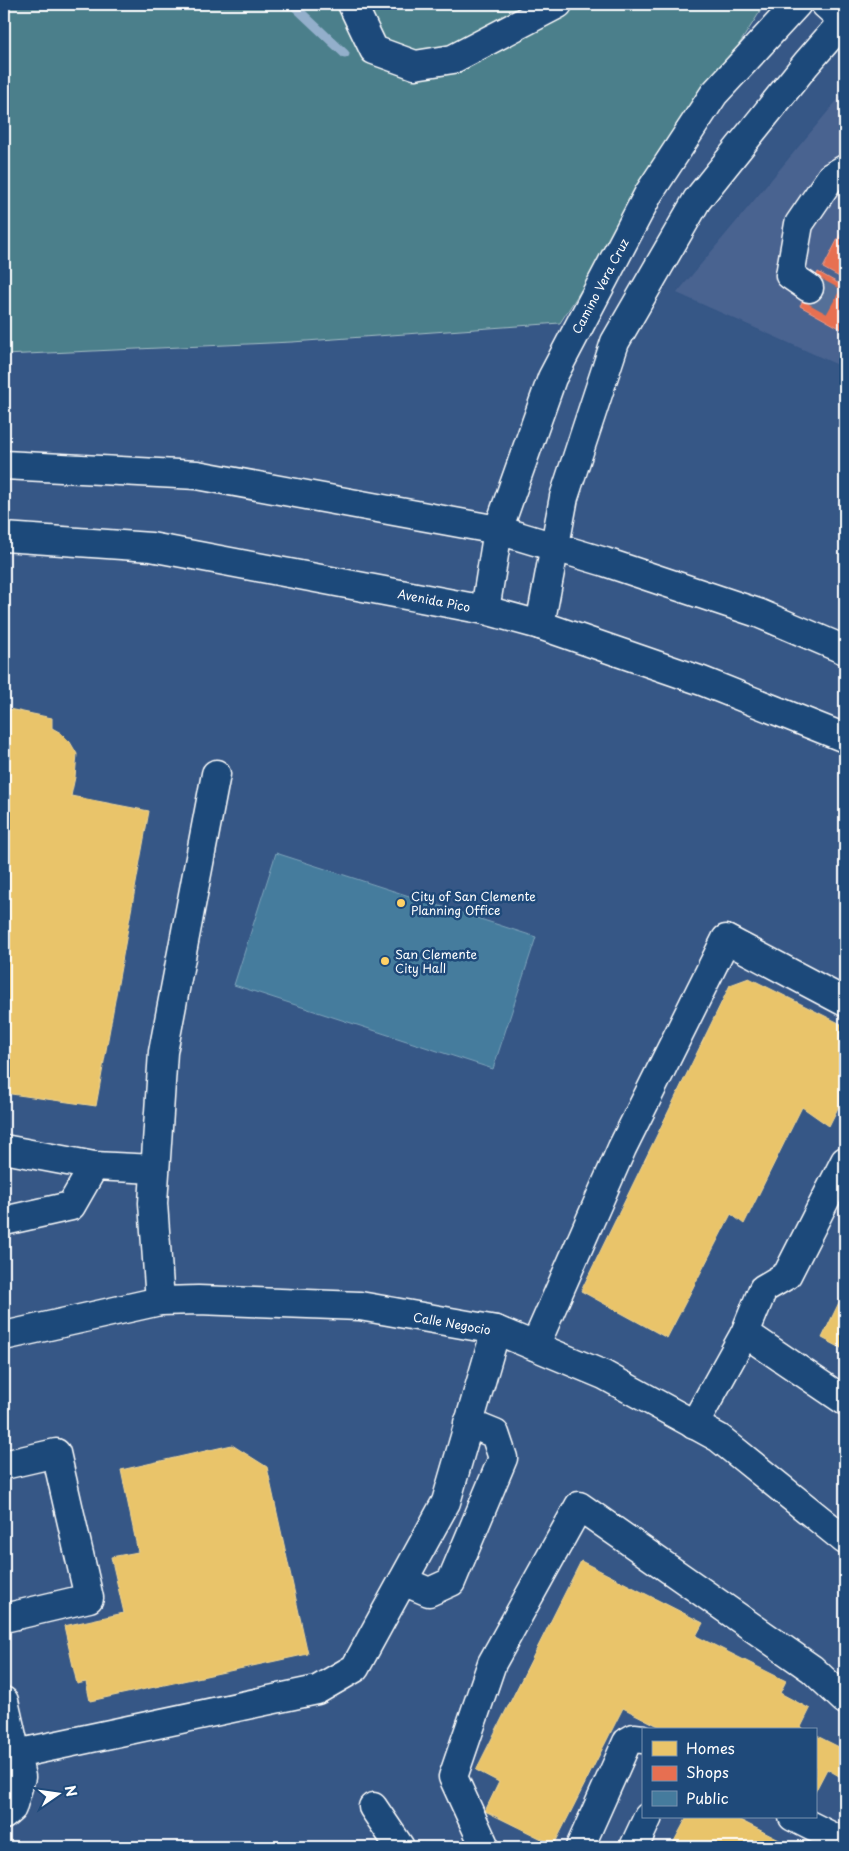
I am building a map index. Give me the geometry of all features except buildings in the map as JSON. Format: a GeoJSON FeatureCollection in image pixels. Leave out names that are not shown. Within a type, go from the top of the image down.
{"type":"FeatureCollection","features":[{"type":"Feature","properties":{"kind":"main road"},"geometry":{"type":"LineString","coordinates":[[352,4],[374,50],[416,65],[452,59],[558,4]]}},
{"type":"Feature","properties":{"kind":"main road","name":"Camino Vera Cruz"},"geometry":{"type":"LineString","coordinates":[[484,610],[498,530],[552,378],[649,193],[714,94],[797,4]]}},
{"type":"Feature","properties":{"kind":"main road"},"geometry":{"type":"LineString","coordinates":[[540,625],[564,497],[615,342],[698,200],[806,64],[840,16]]}},
{"type":"Feature","properties":{"kind":"main road"},"geometry":{"type":"LineString","coordinates":[[809,288],[790,275],[799,224],[832,177],[845,169]]}},
{"type":"Feature","properties":{"kind":"main road"},"geometry":{"type":"LineString","coordinates":[[4,465],[197,475],[498,530],[555,546],[758,612],[845,650]]}},
{"type":"Feature","properties":{"kind":"main road","name":"Avenida Pico"},"geometry":{"type":"LineString","coordinates":[[4,537],[150,547],[484,610],[540,625],[702,681],[845,738]]}},
{"type":"Feature","properties":{"kind":"main road"},"geometry":{"type":"LineString","coordinates":[[160,1301],[153,1203],[163,1052],[216,774]]}},
{"type":"Feature","properties":{"kind":"main road"},"geometry":{"type":"LineString","coordinates":[[534,1346],[622,1148],[726,939],[845,1002]]}},
{"type":"Feature","properties":{"kind":"main road"},"geometry":{"type":"LineString","coordinates":[[4,1149],[94,1166],[155,1169]]}},
{"type":"Feature","properties":{"kind":"main road"},"geometry":{"type":"LineString","coordinates":[[694,1424],[745,1333],[763,1289],[787,1275],[845,1161]]}},
{"type":"Feature","properties":{"kind":"main road"},"geometry":{"type":"LineString","coordinates":[[4,1221],[71,1206],[94,1166]]}},
{"type":"Feature","properties":{"kind":"main road","name":"Calle Negocio"},"geometry":{"type":"LineString","coordinates":[[4,1336],[160,1301],[198,1300],[360,1306],[496,1330],[604,1375],[719,1438],[845,1540]]}},
{"type":"Feature","properties":{"kind":"main road"},"geometry":{"type":"LineString","coordinates":[[16,1754],[317,1690],[355,1668],[446,1502],[496,1330]]}},
{"type":"Feature","properties":{"kind":"main road"},"geometry":{"type":"LineString","coordinates":[[745,1333],[845,1401]]}},
{"type":"Feature","properties":{"kind":"main road"},"geometry":{"type":"LineString","coordinates":[[403,1581],[429,1592],[451,1582],[503,1458],[495,1434],[468,1423]]}},
{"type":"Feature","properties":{"kind":"main road"},"geometry":{"type":"LineString","coordinates":[[4,1464],[56,1453],[89,1598],[4,1618]]}},
{"type":"Feature","properties":{"kind":"main road"},"geometry":{"type":"LineString","coordinates":[[485,1847],[453,1777],[492,1663],[579,1506],[812,1669],[845,1700]]}},
{"type":"Feature","properties":{"kind":"main road"},"geometry":{"type":"LineString","coordinates":[[4,1701],[21,1777],[12,1808],[4,1815]]}},
{"type":"Feature","properties":{"kind":"main road"},"geometry":{"type":"LineString","coordinates":[[580,1847],[627,1742],[634,1738],[642,1739]]}},
{"type":"Feature","properties":{"kind":"main road"},"geometry":{"type":"LineString","coordinates":[[373,1807],[400,1847]]}},
{"type":"Feature","properties":{"kind":"main road"},"geometry":{"type":"LineString","coordinates":[[634,1847],[648,1818]]}},
{"type":"Feature","properties":{"kind":"main road"},"geometry":{"type":"LineString","coordinates":[[795,1818],[845,1843]]}},
{"type":"Feature","properties":{"kind":"shaded area"},"geometry":{"type":"Polygon","coordinates":[[[845,91],[845,368],[677,293],[845,91]]]}},
{"type":"Feature","properties":{"kind":"green space"},"geometry":{"type":"Polygon","coordinates":[[[4,4],[765,4],[560,323],[292,342],[4,355],[4,4]]]}},
{"type":"Feature","properties":{"kind":"waterway"},"geometry":{"type":"LineString","coordinates":[[292,4],[345,54]]}},
{"type":"Feature","properties":{"kind":"tunnel"},"geometry":{"type":"LineString","coordinates":[[809,288],[845,308]]}},
{"type":"Feature","properties":{"kind":"place","name":"City of San Clemente Planning Office"},"geometry":{"type":"Point","coordinates":[401,903]}},
{"type":"Feature","properties":{"kind":"place","name":"San Clemente City Hall"},"geometry":{"type":"Point","coordinates":[385,961]}}]}
